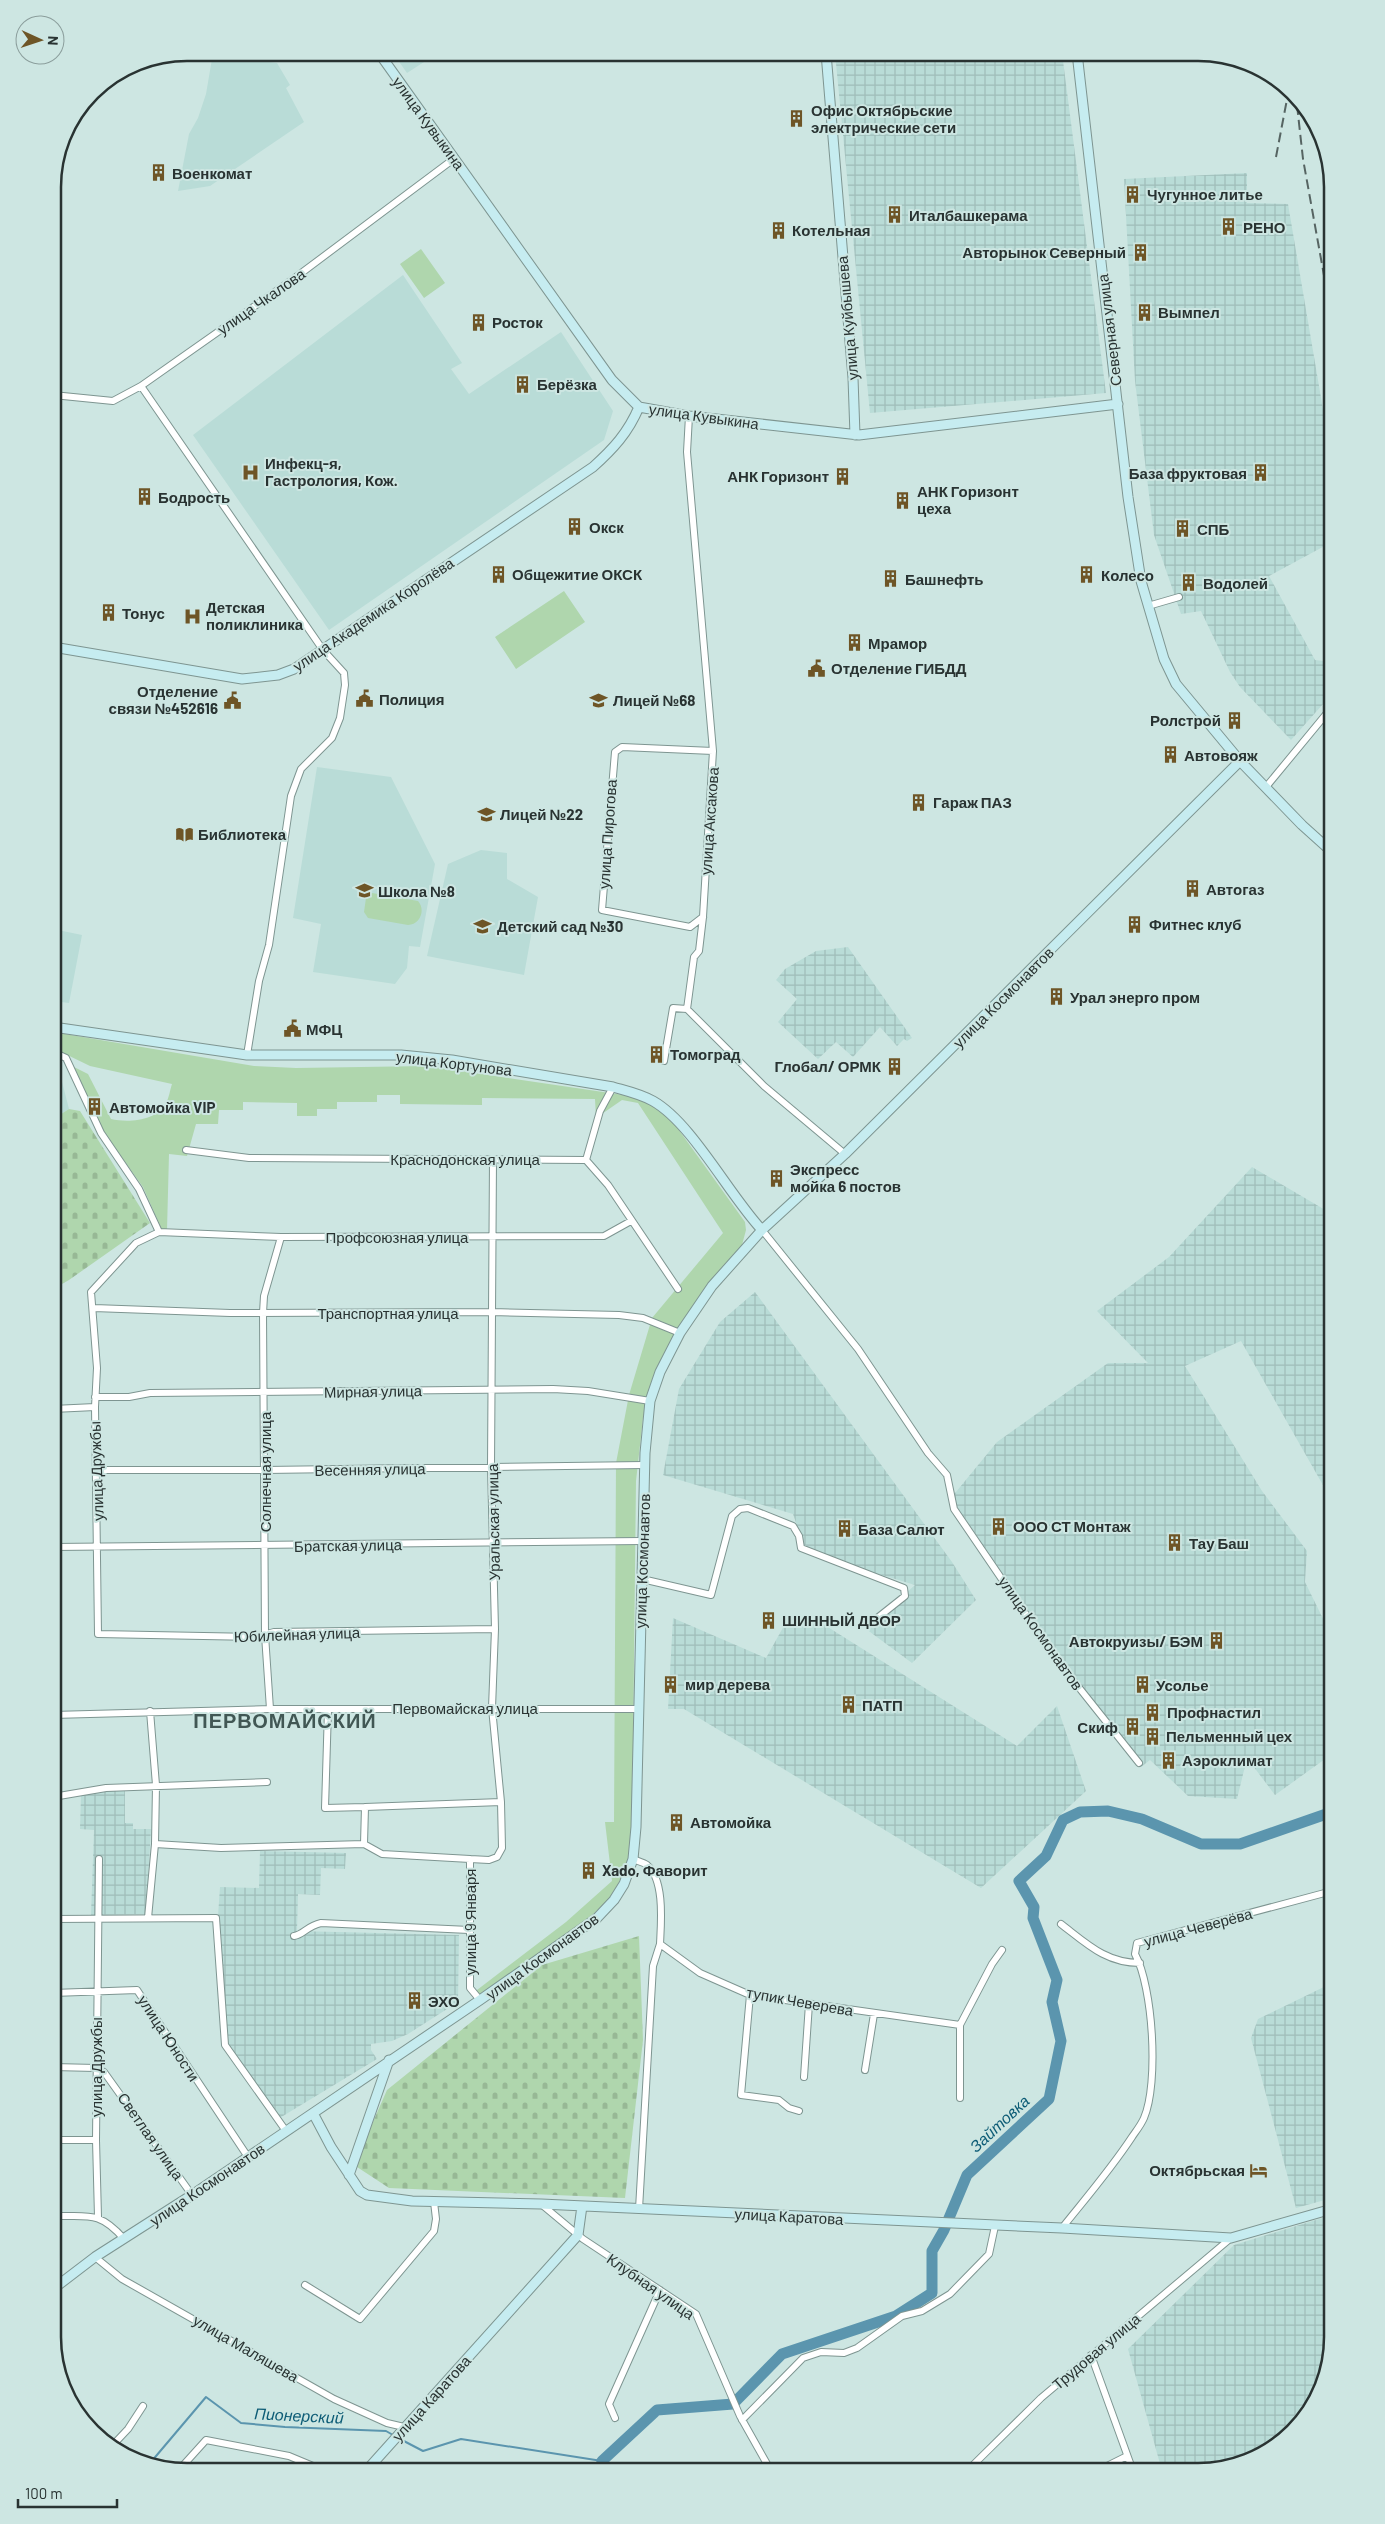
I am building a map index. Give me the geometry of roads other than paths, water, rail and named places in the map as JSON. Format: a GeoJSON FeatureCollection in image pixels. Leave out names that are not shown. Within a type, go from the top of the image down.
{"type":"FeatureCollection","features":[{"type":"Feature","properties":{"kind":"main road","name":"улица Кувыкина"},"geometry":{"type":"LineString","coordinates":[[386,62],[612,380],[639,407],[689,416],[855,434],[1118,404]]}},
{"type":"Feature","properties":{"kind":"main road","name":"улица Куйбышева"},"geometry":{"type":"LineString","coordinates":[[827,62],[853,378],[855,434]]}},
{"type":"Feature","properties":{"kind":"main road","name":"Северная улица"},"geometry":{"type":"LineString","coordinates":[[1078,62],[1128,497],[1141,581],[1164,660],[1176,684],[1240,761],[1302,825],[1324,845]]}},
{"type":"Feature","properties":{"kind":"main road","name":"улица Академика Королёва"},"geometry":{"type":"LineString","coordinates":[[62,649],[242,679],[278,675],[294,669],[592,468],[620,442],[632,424],[639,407]]}},
{"type":"Feature","properties":{"kind":"main road","name":"улица Космонавтов"},"geometry":{"type":"LineString","coordinates":[[61,2282],[95,2257],[192,2195],[480,2000],[598,1918],[614,1900],[624,1884],[632,1859],[636,1827],[637,1709],[644,1541],[644,1465],[650,1401],[660,1372],[680,1333],[712,1286],[762,1230],[845,1154],[1240,761]]}},
{"type":"Feature","properties":{"kind":"main road","name":"улица Кортунова"},"geometry":{"type":"LineString","coordinates":[[62,1028],[247,1054],[425,1057],[613,1087],[649,1098],[666,1109],[687,1133],[762,1230]]}},
{"type":"Feature","properties":{"kind":"main road"},"geometry":{"type":"LineString","coordinates":[[349,2175],[389,2060]]}},
{"type":"Feature","properties":{"kind":"main road","name":"улица Каратова"},"geometry":{"type":"LineString","coordinates":[[314,2113],[331,2147],[360,2192],[367,2195],[434,2202],[541,2204],[942,2222],[1231,2238],[1324,2210]]}},
{"type":"Feature","properties":{"kind":"main road"},"geometry":{"type":"LineString","coordinates":[[578,2235],[582,2206]]}},
{"type":"Feature","properties":{"kind":"main road","name":"улица Каратова"},"geometry":{"type":"LineString","coordinates":[[374,2462],[578,2235]]}},
{"type":"Feature","properties":{"kind":"street","name":"улица Чкалова"},"geometry":{"type":"LineString","coordinates":[[62,396],[113,401],[141,386],[296,277],[455,158]]}},
{"type":"Feature","properties":{"kind":"street"},"geometry":{"type":"LineString","coordinates":[[141,386],[323,650],[344,673],[345,684],[340,718],[332,738],[301,769],[291,796],[269,945],[259,981],[247,1054]]}},
{"type":"Feature","properties":{"kind":"street","name":"улица Аксакова"},"geometry":{"type":"LineString","coordinates":[[687,1009],[703,917],[713,751],[687,452],[689,416]]}},
{"type":"Feature","properties":{"kind":"street"},"geometry":{"type":"LineString","coordinates":[[1148,606],[1180,597]]}},
{"type":"Feature","properties":{"kind":"street"},"geometry":{"type":"LineString","coordinates":[[1266,787],[1324,717]]}},
{"type":"Feature","properties":{"kind":"street","name":"улица Пирогова"},"geometry":{"type":"LineString","coordinates":[[703,917],[690,927],[602,910],[615,752],[622,747],[713,751]]}},
{"type":"Feature","properties":{"kind":"street"},"geometry":{"type":"LineString","coordinates":[[664,1062],[673,1008],[687,1009],[764,1086],[845,1154]]}},
{"type":"Feature","properties":{"kind":"street"},"geometry":{"type":"LineString","coordinates":[[62,1056],[66,1058],[101,1134],[139,1188],[160,1232]]}},
{"type":"Feature","properties":{"kind":"street"},"geometry":{"type":"LineString","coordinates":[[613,1087],[600,1111],[586,1160],[608,1185],[678,1289]]}},
{"type":"Feature","properties":{"kind":"street","name":"Краснодонская улица"},"geometry":{"type":"LineString","coordinates":[[186,1150],[249,1158],[586,1160]]}},
{"type":"Feature","properties":{"kind":"street","name":"Уральская улица"},"geometry":{"type":"LineString","coordinates":[[470,1859],[490,1860],[497,1858],[502,1848],[502,1802],[492,1708],[495,1628],[491,1467],[493,1159]]}},
{"type":"Feature","properties":{"kind":"street","name":"Профсоюзная улица"},"geometry":{"type":"LineString","coordinates":[[160,1232],[282,1237],[604,1236],[631,1221]]}},
{"type":"Feature","properties":{"kind":"street","name":"улица Космонавтов"},"geometry":{"type":"LineString","coordinates":[[762,1230],[858,1349],[928,1453],[947,1475],[954,1509],[1057,1660],[1139,1762]]}},
{"type":"Feature","properties":{"kind":"street","name":"улица Дружбы"},"geometry":{"type":"LineString","coordinates":[[98,1634],[95,1407],[97,1368],[94,1308],[91,1292],[136,1243],[160,1232]]}},
{"type":"Feature","properties":{"kind":"street","name":"Солнечная улица"},"geometry":{"type":"LineString","coordinates":[[270,1709],[265,1635],[263,1313],[264,1296],[282,1237]]}},
{"type":"Feature","properties":{"kind":"street","name":"Транспортная улица"},"geometry":{"type":"LineString","coordinates":[[94,1308],[263,1313],[492,1312],[619,1315],[643,1318],[680,1333]]}},
{"type":"Feature","properties":{"kind":"street","name":"Мирная улица"},"geometry":{"type":"LineString","coordinates":[[95,1397],[129,1397],[150,1393],[492,1389],[588,1390],[650,1401]]}},
{"type":"Feature","properties":{"kind":"street"},"geometry":{"type":"LineString","coordinates":[[61,1409],[95,1407]]}},
{"type":"Feature","properties":{"kind":"street","name":"Весенняя улица"},"geometry":{"type":"LineString","coordinates":[[96,1470],[265,1470],[644,1465]]}},
{"type":"Feature","properties":{"kind":"street"},"geometry":{"type":"LineString","coordinates":[[642,1579],[711,1595],[732,1516],[740,1509],[748,1508],[793,1526],[799,1536],[801,1548],[904,1588],[905,1596],[876,1619]]}},
{"type":"Feature","properties":{"kind":"street","name":"Братская улица"},"geometry":{"type":"LineString","coordinates":[[61,1547],[644,1541]]}},
{"type":"Feature","properties":{"kind":"street","name":"Юбилейная улица"},"geometry":{"type":"LineString","coordinates":[[98,1634],[265,1635],[274,1632],[495,1628]]}},
{"type":"Feature","properties":{"kind":"street","name":"Первомайская улица"},"geometry":{"type":"LineString","coordinates":[[61,1714],[270,1709],[637,1709]]}},
{"type":"Feature","properties":{"kind":"street"},"geometry":{"type":"LineString","coordinates":[[328,1709],[325,1808],[502,1802]]}},
{"type":"Feature","properties":{"kind":"street"},"geometry":{"type":"LineString","coordinates":[[148,1918],[155,1844],[156,1785],[150,1711]]}},
{"type":"Feature","properties":{"kind":"street"},"geometry":{"type":"LineString","coordinates":[[61,1796],[106,1788],[267,1782]]}},
{"type":"Feature","properties":{"kind":"street"},"geometry":{"type":"LineString","coordinates":[[364,1844],[365,1807]]}},
{"type":"Feature","properties":{"kind":"street","name":"улица 9 Января"},"geometry":{"type":"LineString","coordinates":[[155,1844],[221,1848],[364,1844],[382,1854],[470,1859],[470,1988],[480,2000]]}},
{"type":"Feature","properties":{"kind":"street","name":"улица Дружбы"},"geometry":{"type":"LineString","coordinates":[[98,2217],[96,2068],[99,1859]]}},
{"type":"Feature","properties":{"kind":"street"},"geometry":{"type":"LineString","coordinates":[[632,1859],[648,1866],[657,1883],[662,1906],[660,1944],[653,1966],[639,2209]]}},
{"type":"Feature","properties":{"kind":"street","name":"улица Чеверёва"},"geometry":{"type":"LineString","coordinates":[[1062,2228],[1120,2155],[1144,2119],[1149,2101],[1152,2033],[1149,1998],[1140,1963],[1134,1954],[1138,1943],[1324,1893]]}},
{"type":"Feature","properties":{"kind":"street"},"geometry":{"type":"LineString","coordinates":[[61,1919],[216,1918],[225,2045],[286,2130]]}},
{"type":"Feature","properties":{"kind":"street"},"geometry":{"type":"LineString","coordinates":[[294,1936],[298,1936],[309,1926],[321,1923],[469,1930]]}},
{"type":"Feature","properties":{"kind":"street"},"geometry":{"type":"LineString","coordinates":[[1061,1924],[1100,1954],[1122,1963],[1140,1963]]}},
{"type":"Feature","properties":{"kind":"street","name":"тупик Чеверева"},"geometry":{"type":"LineString","coordinates":[[660,1944],[700,1973],[750,1995],[960,2025]]}},
{"type":"Feature","properties":{"kind":"street"},"geometry":{"type":"LineString","coordinates":[[960,2098],[960,2025],[992,1964],[1002,1950]]}},
{"type":"Feature","properties":{"kind":"street","name":"улица Юности"},"geometry":{"type":"LineString","coordinates":[[61,1993],[137,1990],[248,2157]]}},
{"type":"Feature","properties":{"kind":"street"},"geometry":{"type":"LineString","coordinates":[[750,1995],[741,2095],[779,2100],[789,2108],[799,2110]]}},
{"type":"Feature","properties":{"kind":"street"},"geometry":{"type":"LineString","coordinates":[[804,2077],[808,2004]]}},
{"type":"Feature","properties":{"kind":"street"},"geometry":{"type":"LineString","coordinates":[[865,2070],[874,2014]]}},
{"type":"Feature","properties":{"kind":"street"},"geometry":{"type":"LineString","coordinates":[[61,2067],[96,2068]]}},
{"type":"Feature","properties":{"kind":"street","name":"Светлая улица"},"geometry":{"type":"LineString","coordinates":[[96,2068],[104,2072],[112,2081],[192,2195]]}},
{"type":"Feature","properties":{"kind":"street"},"geometry":{"type":"LineString","coordinates":[[61,2140],[96,2140]]}},
{"type":"Feature","properties":{"kind":"street"},"geometry":{"type":"LineString","coordinates":[[306,2285],[360,2320],[434,2231],[436,2219],[434,2202]]}},
{"type":"Feature","properties":{"kind":"street","name":"Клубная улица"},"geometry":{"type":"LineString","coordinates":[[541,2204],[578,2235],[696,2314],[741,2418],[766,2463]]}},
{"type":"Feature","properties":{"kind":"street"},"geometry":{"type":"LineString","coordinates":[[61,2216],[98,2217],[111,2224],[124,2239]]}},
{"type":"Feature","properties":{"kind":"street"},"geometry":{"type":"LineString","coordinates":[[741,2418],[803,2358],[821,2352],[844,2353],[857,2348],[902,2316],[922,2312],[950,2294],[989,2254],[995,2226]]}},
{"type":"Feature","properties":{"kind":"street","name":"Трудовая улица"},"geometry":{"type":"LineString","coordinates":[[976,2463],[1041,2398],[1231,2238]]}},
{"type":"Feature","properties":{"kind":"street","name":"улица Маляшева"},"geometry":{"type":"LineString","coordinates":[[95,2257],[122,2279],[334,2399],[387,2423],[404,2427]]}},
{"type":"Feature","properties":{"kind":"street"},"geometry":{"type":"LineString","coordinates":[[615,2418],[609,2404],[660,2290]]}},
{"type":"Feature","properties":{"kind":"street"},"geometry":{"type":"LineString","coordinates":[[1091,2355],[1130,2463]]}},
{"type":"Feature","properties":{"kind":"street"},"geometry":{"type":"LineString","coordinates":[[117,2441],[128,2429],[143,2406]]}},
{"type":"Feature","properties":{"kind":"street"},"geometry":{"type":"LineString","coordinates":[[186,2462],[206,2440],[289,2456],[304,2462]]}},
{"type":"Feature","properties":{"kind":"street"},"geometry":{"type":"LineString","coordinates":[[1114,2463],[1127,2456]]}},
{"type":"Feature","properties":{"kind":"waterway","name":"Зайтовка"},"geometry":{"type":"LineString","coordinates":[[603,2462],[602,2461],[657,2410],[733,2404],[782,2354],[896,2316],[932,2293],[932,2251],[944,2230],[967,2175],[1049,2099],[1061,2041],[1052,2002],[1057,1980],[1033,1918],[1034,1907],[1019,1881],[1046,1856],[1063,1820],[1080,1812],[1108,1811],[1142,1819],[1201,1844],[1240,1844],[1324,1815]]}},
{"type":"Feature","properties":{"kind":"waterway","name":"Пионерский"},"geometry":{"type":"LineString","coordinates":[[154,2458],[206,2397],[241,2423],[285,2427],[386,2431],[393,2435]]}},
{"type":"Feature","properties":{"kind":"waterway"},"geometry":{"type":"LineString","coordinates":[[400,2439],[423,2451],[461,2439],[602,2461]]}},
{"type":"Feature","properties":{"kind":"railway"},"geometry":{"type":"LineString","coordinates":[[1276,157],[1287,98]]}},
{"type":"Feature","properties":{"kind":"railway"},"geometry":{"type":"LineString","coordinates":[[1298,111],[1303,159],[1324,276]]}},
{"type":"Feature","properties":{"kind":"place","name":"Офис Октябрьские электрические сети"},"geometry":{"type":"Point","coordinates":[797,119]}},
{"type":"Feature","properties":{"kind":"place","name":"Военкомат"},"geometry":{"type":"Point","coordinates":[158,173]}},
{"type":"Feature","properties":{"kind":"place","name":"Чугунное литье"},"geometry":{"type":"Point","coordinates":[1133,194]}},
{"type":"Feature","properties":{"kind":"place","name":"Италбашкерама"},"geometry":{"type":"Point","coordinates":[895,215]}},
{"type":"Feature","properties":{"kind":"place","name":"РЕНО"},"geometry":{"type":"Point","coordinates":[1229,227]}},
{"type":"Feature","properties":{"kind":"place","name":"Котельная"},"geometry":{"type":"Point","coordinates":[778,230]}},
{"type":"Feature","properties":{"kind":"place","name":"Авторынок Северный"},"geometry":{"type":"Point","coordinates":[1140,252]}},
{"type":"Feature","properties":{"kind":"place","name":"Вымпел"},"geometry":{"type":"Point","coordinates":[1144,312]}},
{"type":"Feature","properties":{"kind":"place","name":"Росток"},"geometry":{"type":"Point","coordinates":[478,322]}},
{"type":"Feature","properties":{"kind":"place","name":"Берёзка"},"geometry":{"type":"Point","coordinates":[523,384]}},
{"type":"Feature","properties":{"kind":"place","name":"Инфекц-я, Гастрология, Кож."},"geometry":{"type":"Point","coordinates":[251,472]}},
{"type":"Feature","properties":{"kind":"place","name":"База фруктовая"},"geometry":{"type":"Point","coordinates":[1261,473]}},
{"type":"Feature","properties":{"kind":"place","name":"АНК Горизонт"},"geometry":{"type":"Point","coordinates":[843,476]}},
{"type":"Feature","properties":{"kind":"place","name":"Бодрость"},"geometry":{"type":"Point","coordinates":[144,497]}},
{"type":"Feature","properties":{"kind":"place","name":"АНК Горизонт цеха"},"geometry":{"type":"Point","coordinates":[903,500]}},
{"type":"Feature","properties":{"kind":"place","name":"Окск"},"geometry":{"type":"Point","coordinates":[575,527]}},
{"type":"Feature","properties":{"kind":"place","name":"СПБ"},"geometry":{"type":"Point","coordinates":[1183,529]}},
{"type":"Feature","properties":{"kind":"place","name":"Общежитие ОКСК"},"geometry":{"type":"Point","coordinates":[498,574]}},
{"type":"Feature","properties":{"kind":"place","name":"Колесо"},"geometry":{"type":"Point","coordinates":[1087,575]}},
{"type":"Feature","properties":{"kind":"place","name":"Башнефть"},"geometry":{"type":"Point","coordinates":[891,579]}},
{"type":"Feature","properties":{"kind":"place","name":"Водолей"},"geometry":{"type":"Point","coordinates":[1189,583]}},
{"type":"Feature","properties":{"kind":"place","name":"Тонус"},"geometry":{"type":"Point","coordinates":[108,613]}},
{"type":"Feature","properties":{"kind":"place","name":"Детская поликлиника"},"geometry":{"type":"Point","coordinates":[192,616]}},
{"type":"Feature","properties":{"kind":"place","name":"Мрамор"},"geometry":{"type":"Point","coordinates":[854,643]}},
{"type":"Feature","properties":{"kind":"place","name":"Отделение ГИБДД"},"geometry":{"type":"Point","coordinates":[817,668]}},
{"type":"Feature","properties":{"kind":"place","name":"Полиция"},"geometry":{"type":"Point","coordinates":[365,699]}},
{"type":"Feature","properties":{"kind":"place","name":"Отделение связи №452616"},"geometry":{"type":"Point","coordinates":[232,700]}},
{"type":"Feature","properties":{"kind":"place","name":"Лицей №68"},"geometry":{"type":"Point","coordinates":[599,700]}},
{"type":"Feature","properties":{"kind":"place","name":"Ролстрой"},"geometry":{"type":"Point","coordinates":[1235,720]}},
{"type":"Feature","properties":{"kind":"place","name":"Автовояж"},"geometry":{"type":"Point","coordinates":[1170,755]}},
{"type":"Feature","properties":{"kind":"place","name":"Гараж ПАЗ"},"geometry":{"type":"Point","coordinates":[919,802]}},
{"type":"Feature","properties":{"kind":"place","name":"Лицей №22"},"geometry":{"type":"Point","coordinates":[486,814]}},
{"type":"Feature","properties":{"kind":"place","name":"Библиотека"},"geometry":{"type":"Point","coordinates":[184,834]}},
{"type":"Feature","properties":{"kind":"place","name":"Автогаз"},"geometry":{"type":"Point","coordinates":[1192,889]}},
{"type":"Feature","properties":{"kind":"place","name":"Школа №8"},"geometry":{"type":"Point","coordinates":[364,891]}},
{"type":"Feature","properties":{"kind":"place","name":"Фитнес клуб"},"geometry":{"type":"Point","coordinates":[1135,924]}},
{"type":"Feature","properties":{"kind":"place","name":"Детский сад №30"},"geometry":{"type":"Point","coordinates":[483,926]}},
{"type":"Feature","properties":{"kind":"place","name":"Урал энерго пром"},"geometry":{"type":"Point","coordinates":[1056,997]}},
{"type":"Feature","properties":{"kind":"place","name":"МФЦ"},"geometry":{"type":"Point","coordinates":[292,1029]}},
{"type":"Feature","properties":{"kind":"place","name":"Томоград"},"geometry":{"type":"Point","coordinates":[656,1054]}},
{"type":"Feature","properties":{"kind":"place","name":"Глобал/ ОРМК"},"geometry":{"type":"Point","coordinates":[895,1066]}},
{"type":"Feature","properties":{"kind":"place","name":"Автомойка VIP"},"geometry":{"type":"Point","coordinates":[95,1107]}},
{"type":"Feature","properties":{"kind":"place","name":"Экспресс мойка 6 постов"},"geometry":{"type":"Point","coordinates":[776,1178]}},
{"type":"Feature","properties":{"kind":"place","name":"ООО СТ Монтаж"},"geometry":{"type":"Point","coordinates":[999,1526]}},
{"type":"Feature","properties":{"kind":"place","name":"База Салют"},"geometry":{"type":"Point","coordinates":[844,1529]}},
{"type":"Feature","properties":{"kind":"place","name":"Тау Баш"},"geometry":{"type":"Point","coordinates":[1175,1543]}},
{"type":"Feature","properties":{"kind":"place","name":"ШИННЫЙ ДВОР"},"geometry":{"type":"Point","coordinates":[768,1620]}},
{"type":"Feature","properties":{"kind":"place","name":"Автокруизы/ БЭМ"},"geometry":{"type":"Point","coordinates":[1217,1641]}},
{"type":"Feature","properties":{"kind":"place","name":"мир дерева"},"geometry":{"type":"Point","coordinates":[671,1684]}},
{"type":"Feature","properties":{"kind":"place","name":"Усолье"},"geometry":{"type":"Point","coordinates":[1142,1685]}},
{"type":"Feature","properties":{"kind":"place","name":"ПАТП"},"geometry":{"type":"Point","coordinates":[848,1705]}},
{"type":"Feature","properties":{"kind":"place","name":"Профнастил"},"geometry":{"type":"Point","coordinates":[1153,1712]}},
{"type":"Feature","properties":{"kind":"place","name":"Скиф"},"geometry":{"type":"Point","coordinates":[1132,1727]}},
{"type":"Feature","properties":{"kind":"place","name":"Пельменный цех"},"geometry":{"type":"Point","coordinates":[1152,1736]}},
{"type":"Feature","properties":{"kind":"place","name":"Аэроклимат"},"geometry":{"type":"Point","coordinates":[1168,1760]}},
{"type":"Feature","properties":{"kind":"place","name":"Автомойка"},"geometry":{"type":"Point","coordinates":[676,1822]}},
{"type":"Feature","properties":{"kind":"place","name":"Xado, Фаворит"},"geometry":{"type":"Point","coordinates":[588,1870]}},
{"type":"Feature","properties":{"kind":"place","name":"ЭХО"},"geometry":{"type":"Point","coordinates":[414,2001]}},
{"type":"Feature","properties":{"kind":"place","name":"Октябрьская"},"geometry":{"type":"Point","coordinates":[1259,2170]}},
{"type":"Feature","properties":{"kind":"district","name":"ПЕРВОМАЙСКИЙ"},"geometry":{"type":"Point","coordinates":[285,1720]}}]}
